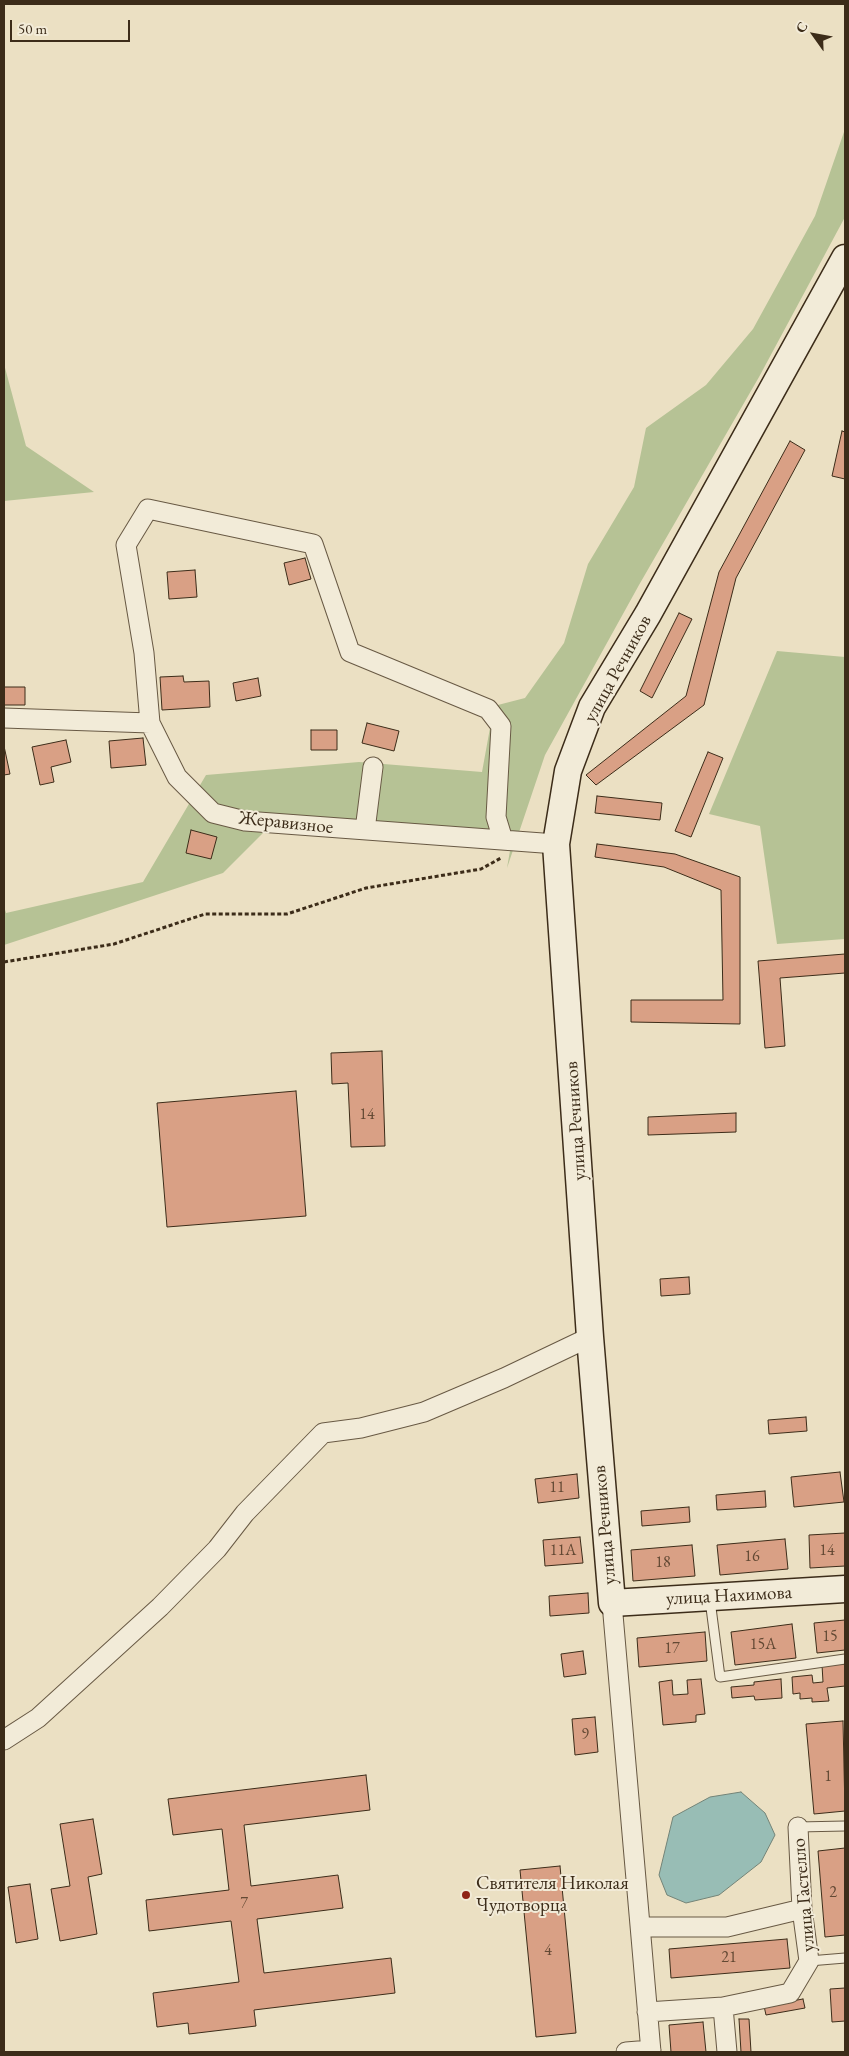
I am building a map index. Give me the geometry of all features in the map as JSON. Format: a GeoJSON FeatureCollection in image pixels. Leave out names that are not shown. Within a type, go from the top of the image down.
{"type":"FeatureCollection","features":[{"type":"Feature","properties":{"kind":"street","name":"улица Речников"},"geometry":{"type":"LineString","coordinates":[[651,2051],[590,1338],[556,844],[568,770],[592,707],[653,605],[845,258]]}},
{"type":"Feature","properties":{"kind":"street"},"geometry":{"type":"LineString","coordinates":[[4,718],[150,723],[144,653],[126,545],[148,509],[313,544],[350,652],[488,709],[501,726],[496,817],[503,840]]}},
{"type":"Feature","properties":{"kind":"street","name":"Жеравизное"},"geometry":{"type":"LineString","coordinates":[[150,723],[177,777],[213,813],[245,821],[556,844]]}},
{"type":"Feature","properties":{"kind":"street"},"geometry":{"type":"LineString","coordinates":[[365,830],[373,767]]}},
{"type":"Feature","properties":{"kind":"street"},"geometry":{"type":"LineString","coordinates":[[4,1740],[38,1718],[160,1607],[217,1548],[257,1500],[323,1432],[361,1428],[424,1412],[504,1378],[590,1338]]}},
{"type":"Feature","properties":{"kind":"street","name":"улица Нахимова"},"geometry":{"type":"LineString","coordinates":[[612,1603],[845,1589]]}},
{"type":"Feature","properties":{"kind":"street","name":"улица Гастелло"},"geometry":{"type":"LineString","coordinates":[[647,2012],[724,2007],[790,1994],[809,1961],[802,1909],[798,1827]]}},
{"type":"Feature","properties":{"kind":"street"},"geometry":{"type":"LineString","coordinates":[[641,1927],[727,1927],[802,1909]]}},
{"type":"Feature","properties":{"kind":"street"},"geometry":{"type":"LineString","coordinates":[[724,2007],[727,2052]]}},
{"type":"Feature","properties":{"kind":"street"},"geometry":{"type":"LineString","coordinates":[[626,2052],[651,2051]]}},
{"type":"Feature","properties":{"kind":"lane"},"geometry":{"type":"LineString","coordinates":[[710,1597],[720,1677],[845,1659]]}},
{"type":"Feature","properties":{"kind":"lane"},"geometry":{"type":"LineString","coordinates":[[798,1827],[845,1826]]}},
{"type":"Feature","properties":{"kind":"lane"},"geometry":{"type":"LineString","coordinates":[[809,1961],[845,1958]]}},
{"type":"Feature","properties":{"kind":"path"},"geometry":{"type":"LineString","coordinates":[[4,962],[114,944],[205,914],[287,914],[366,888],[481,870],[529,842]]}},
{"type":"Feature","properties":{"kind":"green space"},"geometry":{"type":"Polygon","coordinates":[[[845,129],[845,217],[759,377],[639,585],[545,755],[507,868],[511,845],[273,823],[223,873],[4,945],[4,906],[6,913],[143,882],[206,775],[359,762],[482,772],[494,706],[525,698],[564,643],[588,564],[634,487],[646,428],[706,385],[753,329],[815,216],[845,129]]]}},
{"type":"Feature","properties":{"kind":"green space"},"geometry":{"type":"Polygon","coordinates":[[[4,364],[26,446],[94,492],[4,501],[4,364]]]}},
{"type":"Feature","properties":{"kind":"green space"},"geometry":{"type":"Polygon","coordinates":[[[777,651],[845,657],[845,939],[777,944],[760,826],[709,814],[777,651]]]}},
{"type":"Feature","properties":{"kind":"water"},"geometry":{"type":"Polygon","coordinates":[[[741,1792],[765,1813],[775,1835],[761,1862],[719,1895],[686,1903],[667,1895],[659,1875],[673,1817],[710,1797],[741,1792]]]}},
{"type":"Feature","properties":{"kind":"building"},"geometry":{"type":"Polygon","coordinates":[[[842,431],[845,432],[845,479],[832,476],[842,431]]]}},
{"type":"Feature","properties":{"kind":"building"},"geometry":{"type":"Polygon","coordinates":[[[790,441],[805,450],[736,578],[704,705],[596,785],[586,775],[686,696],[719,572],[790,441]]]}},
{"type":"Feature","properties":{"kind":"building"},"geometry":{"type":"Polygon","coordinates":[[[305,558],[311,579],[289,585],[284,563],[305,558]]]}},
{"type":"Feature","properties":{"kind":"building"},"geometry":{"type":"Polygon","coordinates":[[[195,570],[197,597],[169,599],[167,572],[195,570]]]}},
{"type":"Feature","properties":{"kind":"building"},"geometry":{"type":"Polygon","coordinates":[[[679,613],[692,619],[652,698],[640,691],[679,613]]]}},
{"type":"Feature","properties":{"kind":"building"},"geometry":{"type":"Polygon","coordinates":[[[183,676],[184,682],[209,681],[210,707],[162,710],[160,677],[183,676]]]}},
{"type":"Feature","properties":{"kind":"building"},"geometry":{"type":"Polygon","coordinates":[[[258,678],[261,696],[236,701],[233,683],[258,678]]]}},
{"type":"Feature","properties":{"kind":"building"},"geometry":{"type":"Polygon","coordinates":[[[4,687],[25,687],[25,705],[4,705],[4,687]]]}},
{"type":"Feature","properties":{"kind":"building"},"geometry":{"type":"Polygon","coordinates":[[[367,723],[399,731],[394,751],[362,743],[367,723]]]}},
{"type":"Feature","properties":{"kind":"building"},"geometry":{"type":"Polygon","coordinates":[[[311,730],[337,730],[337,750],[311,750],[311,730]]]}},
{"type":"Feature","properties":{"kind":"building"},"geometry":{"type":"Polygon","coordinates":[[[143,738],[146,765],[111,768],[109,741],[143,738]]]}},
{"type":"Feature","properties":{"kind":"building"},"geometry":{"type":"Polygon","coordinates":[[[66,740],[71,762],[51,767],[54,782],[40,785],[32,747],[66,740]]]}},
{"type":"Feature","properties":{"kind":"building"},"geometry":{"type":"Polygon","coordinates":[[[4,746],[10,774],[4,775],[4,746]]]}},
{"type":"Feature","properties":{"kind":"building"},"geometry":{"type":"Polygon","coordinates":[[[708,752],[723,758],[691,837],[675,831],[708,752]]]}},
{"type":"Feature","properties":{"kind":"building"},"geometry":{"type":"Polygon","coordinates":[[[597,796],[662,803],[660,820],[595,813],[597,796]]]}},
{"type":"Feature","properties":{"kind":"building"},"geometry":{"type":"Polygon","coordinates":[[[191,830],[217,837],[211,859],[186,853],[191,830]]]}},
{"type":"Feature","properties":{"kind":"building"},"geometry":{"type":"Polygon","coordinates":[[[597,844],[675,854],[740,877],[740,1024],[631,1022],[631,1000],[723,1000],[721,890],[664,867],[595,857],[597,844]]]}},
{"type":"Feature","properties":{"kind":"building"},"geometry":{"type":"Polygon","coordinates":[[[845,954],[845,973],[780,978],[785,1046],[765,1048],[758,961],[845,954]]]}},
{"type":"Feature","properties":{"kind":"building"},"geometry":{"type":"Polygon","coordinates":[[[382,1051],[385,1146],[351,1147],[348,1083],[332,1084],[331,1053],[382,1051]]]}},
{"type":"Feature","properties":{"kind":"building"},"geometry":{"type":"Polygon","coordinates":[[[296,1091],[306,1216],[167,1227],[157,1103],[296,1091]]]}},
{"type":"Feature","properties":{"kind":"building"},"geometry":{"type":"Polygon","coordinates":[[[736,1113],[736,1132],[648,1135],[648,1117],[736,1113]]]}},
{"type":"Feature","properties":{"kind":"building"},"geometry":{"type":"Polygon","coordinates":[[[689,1277],[690,1294],[661,1296],[660,1279],[689,1277]]]}},
{"type":"Feature","properties":{"kind":"building"},"geometry":{"type":"Polygon","coordinates":[[[806,1417],[807,1431],[769,1434],[768,1420],[806,1417]]]}},
{"type":"Feature","properties":{"kind":"building"},"geometry":{"type":"Polygon","coordinates":[[[840,1472],[844,1502],[794,1507],[791,1477],[840,1472]]]}},
{"type":"Feature","properties":{"kind":"building"},"geometry":{"type":"Polygon","coordinates":[[[577,1474],[579,1498],[538,1503],[535,1479],[577,1474]]]}},
{"type":"Feature","properties":{"kind":"building"},"geometry":{"type":"Polygon","coordinates":[[[765,1491],[766,1507],[717,1510],[716,1495],[765,1491]]]}},
{"type":"Feature","properties":{"kind":"building"},"geometry":{"type":"Polygon","coordinates":[[[689,1507],[690,1522],[642,1526],[641,1511],[689,1507]]]}},
{"type":"Feature","properties":{"kind":"building"},"geometry":{"type":"Polygon","coordinates":[[[845,1533],[845,1566],[810,1568],[809,1535],[845,1533]]]}},
{"type":"Feature","properties":{"kind":"building"},"geometry":{"type":"Polygon","coordinates":[[[580,1537],[583,1563],[545,1566],[543,1540],[580,1537]]]}},
{"type":"Feature","properties":{"kind":"building"},"geometry":{"type":"Polygon","coordinates":[[[785,1539],[788,1569],[720,1575],[717,1545],[785,1539]]]}},
{"type":"Feature","properties":{"kind":"building"},"geometry":{"type":"Polygon","coordinates":[[[692,1545],[695,1576],[633,1581],[631,1550],[692,1545]]]}},
{"type":"Feature","properties":{"kind":"building"},"geometry":{"type":"Polygon","coordinates":[[[588,1593],[589,1613],[550,1616],[549,1596],[588,1593]]]}},
{"type":"Feature","properties":{"kind":"building"},"geometry":{"type":"Polygon","coordinates":[[[845,1620],[845,1650],[817,1653],[814,1623],[845,1620]]]}},
{"type":"Feature","properties":{"kind":"building"},"geometry":{"type":"Polygon","coordinates":[[[792,1624],[796,1658],[735,1665],[731,1632],[792,1624]]]}},
{"type":"Feature","properties":{"kind":"building"},"geometry":{"type":"Polygon","coordinates":[[[705,1632],[707,1661],[639,1667],[637,1638],[705,1632]]]}},
{"type":"Feature","properties":{"kind":"building"},"geometry":{"type":"Polygon","coordinates":[[[583,1651],[586,1674],[564,1677],[561,1654],[583,1651]]]}},
{"type":"Feature","properties":{"kind":"building"},"geometry":{"type":"Polygon","coordinates":[[[845,1664],[845,1686],[827,1688],[829,1701],[812,1702],[812,1698],[800,1699],[800,1693],[793,1694],[792,1677],[812,1675],[813,1683],[823,1682],[822,1665],[845,1664]]]}},
{"type":"Feature","properties":{"kind":"building"},"geometry":{"type":"Polygon","coordinates":[[[701,1679],[705,1714],[696,1715],[696,1722],[663,1725],[659,1682],[672,1680],[673,1695],[688,1694],[687,1680],[701,1679]]]}},
{"type":"Feature","properties":{"kind":"building"},"geometry":{"type":"Polygon","coordinates":[[[781,1679],[782,1698],[755,1700],[754,1696],[732,1698],[731,1687],[754,1685],[754,1682],[781,1679]]]}},
{"type":"Feature","properties":{"kind":"building"},"geometry":{"type":"Polygon","coordinates":[[[595,1717],[598,1752],[575,1755],[572,1719],[595,1717]]]}},
{"type":"Feature","properties":{"kind":"building"},"geometry":{"type":"Polygon","coordinates":[[[843,1721],[845,1811],[814,1814],[806,1724],[843,1721]]]}},
{"type":"Feature","properties":{"kind":"building"},"geometry":{"type":"Polygon","coordinates":[[[366,1775],[370,1810],[244,1825],[251,1886],[338,1875],[343,1908],[257,1919],[264,1973],[391,1958],[395,1993],[254,2010],[256,2026],[189,2034],[188,2023],[157,2027],[153,1993],[239,1982],[231,1921],[149,1931],[146,1900],[229,1890],[222,1829],[173,1835],[168,1799],[366,1775]]]}},
{"type":"Feature","properties":{"kind":"building"},"geometry":{"type":"Polygon","coordinates":[[[93,1819],[102,1874],[88,1877],[97,1934],[60,1941],[51,1889],[70,1886],[60,1824],[93,1819]]]}},
{"type":"Feature","properties":{"kind":"building"},"geometry":{"type":"Polygon","coordinates":[[[845,1848],[845,1935],[825,1937],[818,1851],[845,1848]]]}},
{"type":"Feature","properties":{"kind":"building"},"geometry":{"type":"Polygon","coordinates":[[[560,1866],[576,2033],[536,2037],[520,1870],[560,1866]]]}},
{"type":"Feature","properties":{"kind":"building"},"geometry":{"type":"Polygon","coordinates":[[[30,1884],[38,1939],[16,1943],[8,1887],[30,1884]]]}},
{"type":"Feature","properties":{"kind":"building"},"geometry":{"type":"Polygon","coordinates":[[[787,1939],[790,1968],[671,1978],[669,1949],[787,1939]]]}},
{"type":"Feature","properties":{"kind":"building"},"geometry":{"type":"Polygon","coordinates":[[[845,1988],[845,2021],[832,2022],[830,1989],[845,1988]]]}},
{"type":"Feature","properties":{"kind":"building"},"geometry":{"type":"Polygon","coordinates":[[[803,1999],[805,2008],[766,2015],[764,2006],[803,1999]]]}},
{"type":"Feature","properties":{"kind":"building"},"geometry":{"type":"Polygon","coordinates":[[[739,2019],[749,2019],[751,2052],[741,2052],[739,2019]]]}},
{"type":"Feature","properties":{"kind":"building"},"geometry":{"type":"Polygon","coordinates":[[[703,2022],[706,2052],[671,2052],[669,2025],[703,2022]]]}},
{"type":"Feature","properties":{"kind":"place","name":"Святителя Николая Чудотворца"},"geometry":{"type":"Point","coordinates":[466,1895]}}]}
